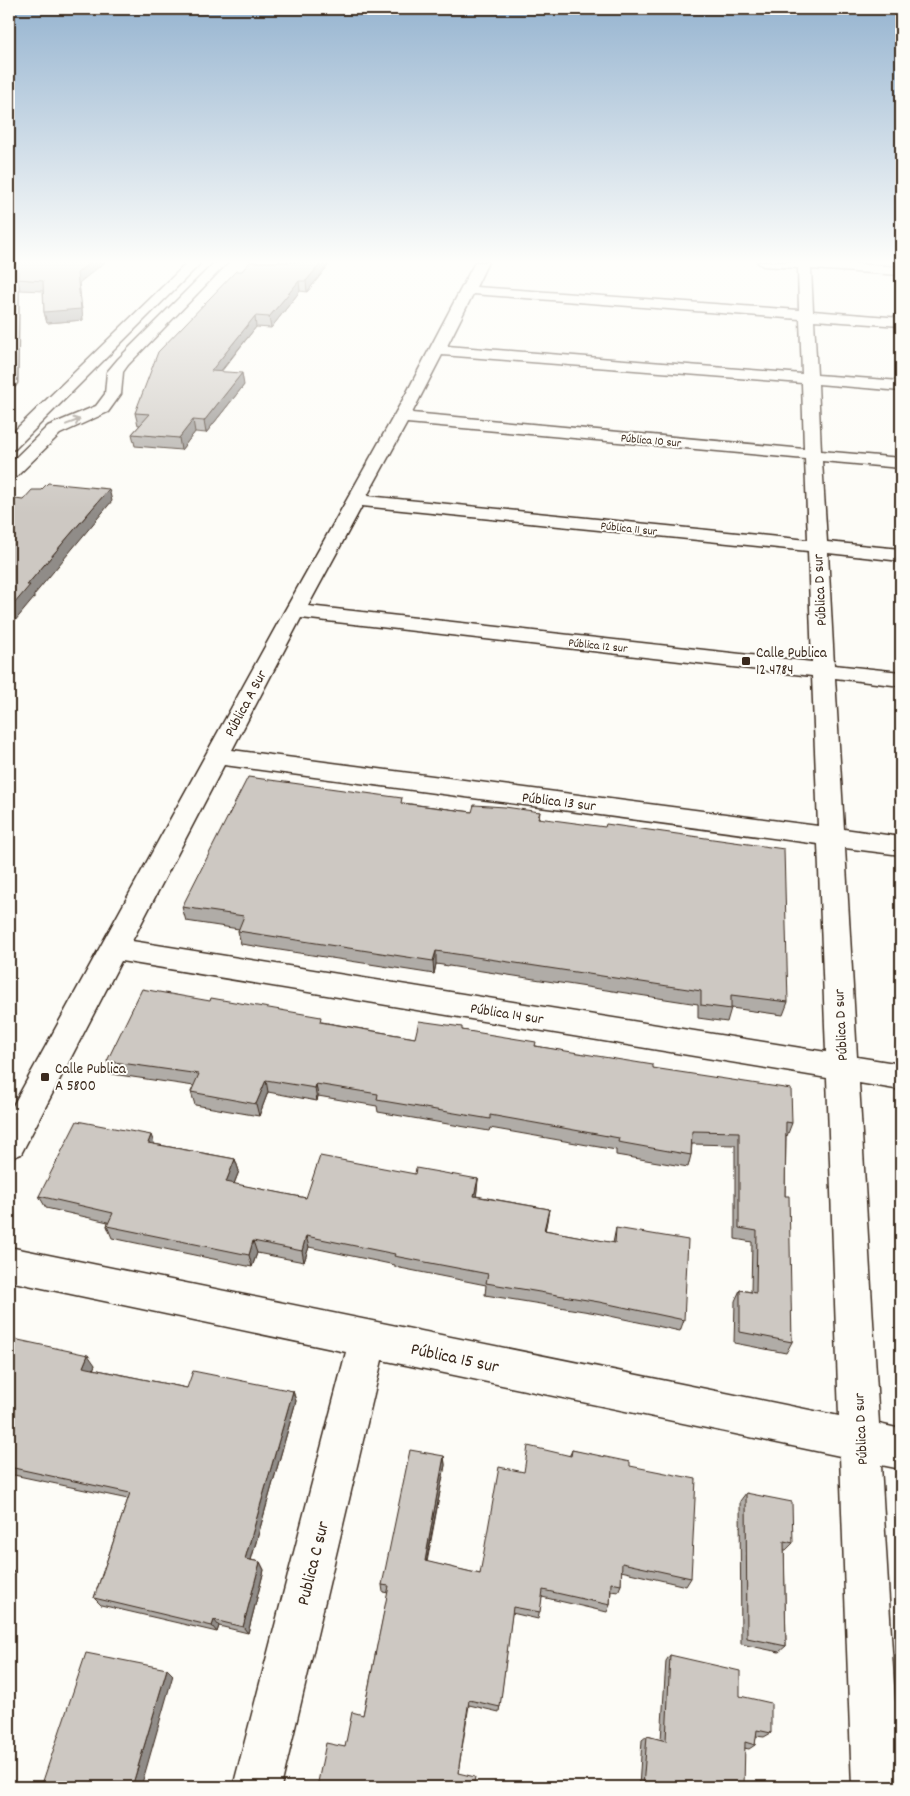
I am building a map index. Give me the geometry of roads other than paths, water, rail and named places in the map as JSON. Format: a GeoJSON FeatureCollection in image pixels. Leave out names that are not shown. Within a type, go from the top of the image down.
{"type":"FeatureCollection","features":[{"type":"Feature","properties":{"kind":"street"},"geometry":{"type":"LineString","coordinates":[[9,383],[10,346]]}},
{"type":"Feature","properties":{"kind":"street"},"geometry":{"type":"LineString","coordinates":[[9,445],[110,346]]}},
{"type":"Feature","properties":{"kind":"street"},"geometry":{"type":"LineString","coordinates":[[9,474],[54,430],[102,409],[113,394],[115,372],[139,346]]}},
{"type":"Feature","properties":{"kind":"street","name":"Pública A Sur"},"geometry":{"type":"LineString","coordinates":[[9,1144],[294,611],[441,346]]}},
{"type":"Feature","properties":{"kind":"street","name":"Pública D sur"},"geometry":{"type":"LineString","coordinates":[[807,346],[861,1441],[876,1787]]}},
{"type":"Feature","properties":{"kind":"street"},"geometry":{"type":"LineString","coordinates":[[439,350],[901,386]]}},
{"type":"Feature","properties":{"kind":"street"},"geometry":{"type":"LineString","coordinates":[[84,371],[105,370],[115,372]]}},
{"type":"Feature","properties":{"kind":"street","name":"Pública 10 sur"},"geometry":{"type":"LineString","coordinates":[[400,417],[901,463]]}},
{"type":"Feature","properties":{"kind":"street"},"geometry":{"type":"LineString","coordinates":[[9,420],[25,430],[46,436]]}},
{"type":"Feature","properties":{"kind":"street","name":"Pública 11 sur"},"geometry":{"type":"LineString","coordinates":[[356,500],[901,555]]}},
{"type":"Feature","properties":{"kind":"street","name":"Pública 12 sur"},"geometry":{"type":"LineString","coordinates":[[294,611],[901,679]]}},
{"type":"Feature","properties":{"kind":"street","name":"Pública 13 sur"},"geometry":{"type":"LineString","coordinates":[[217,756],[901,846]]}},
{"type":"Feature","properties":{"kind":"street","name":"Pública 14 sur"},"geometry":{"type":"LineString","coordinates":[[113,949],[901,1077]]}},
{"type":"Feature","properties":{"kind":"street","name":"Pública 15 sur"},"geometry":{"type":"LineString","coordinates":[[9,1264],[901,1449]]}},
{"type":"Feature","properties":{"kind":"street","name":"Publica C sur"},"geometry":{"type":"LineString","coordinates":[[257,1787],[368,1338]]}},
{"type":"Feature","properties":{"kind":"place","name":"Calle Publica 12 4784"},"geometry":{"type":"Point","coordinates":[746,661]}},
{"type":"Feature","properties":{"kind":"place","name":"Calle Publica A 5800"},"geometry":{"type":"Point","coordinates":[45,1077]}}]}
